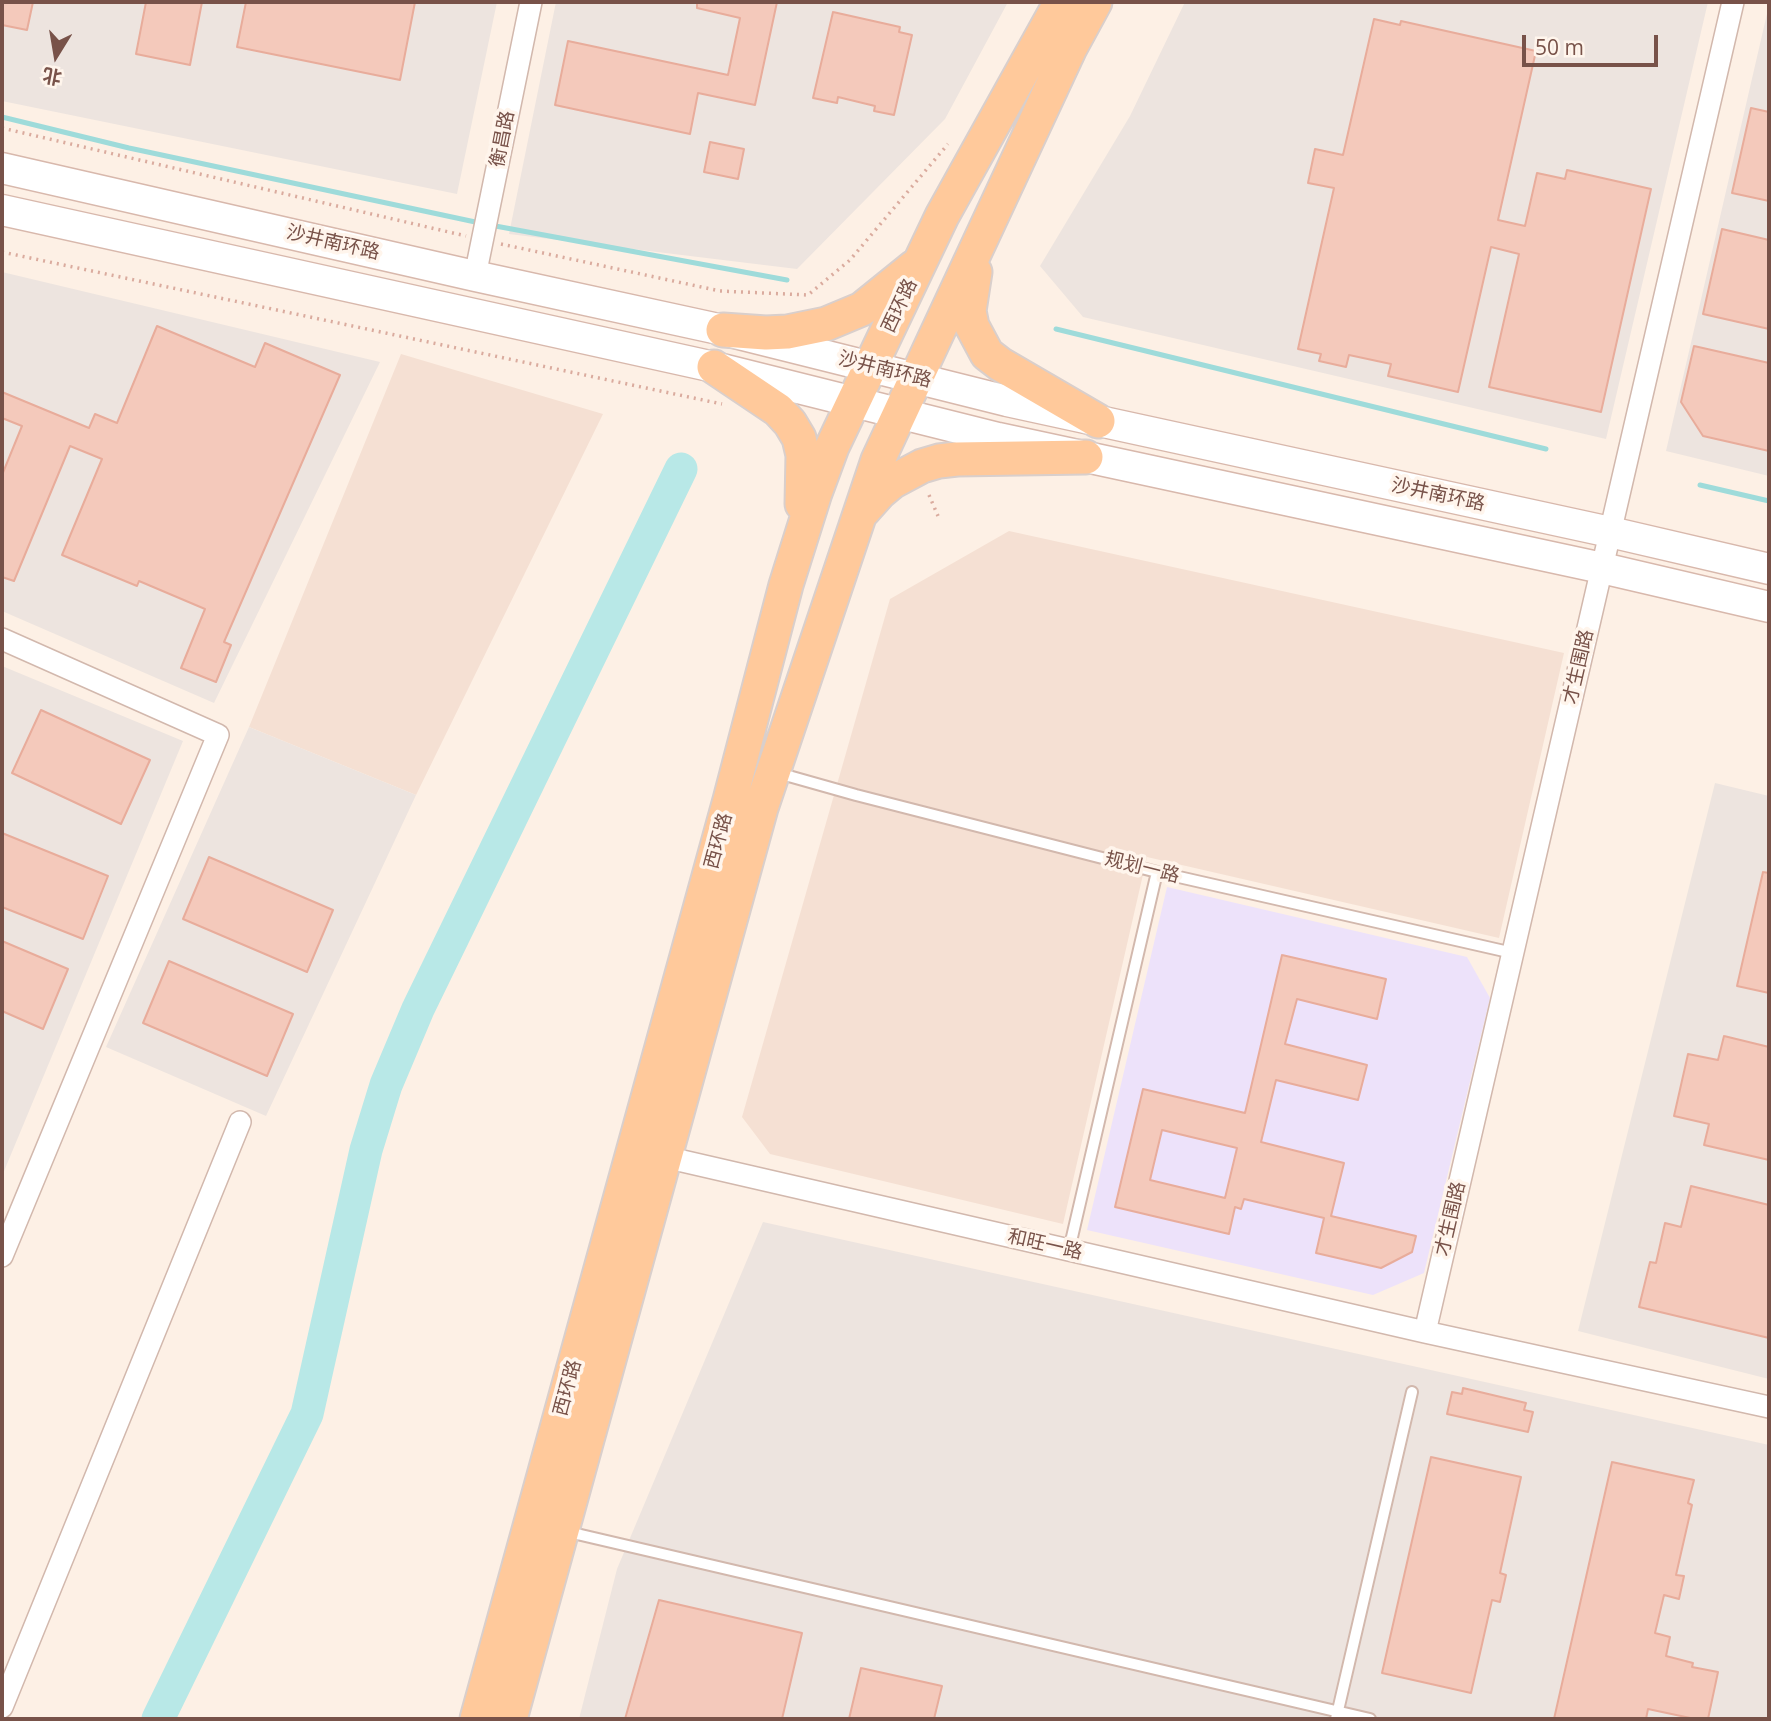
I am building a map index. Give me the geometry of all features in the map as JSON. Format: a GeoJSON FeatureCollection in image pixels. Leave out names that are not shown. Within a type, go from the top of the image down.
{"type":"FeatureCollection","features":[{"type":"Feature","properties":{"kind":"main road","name":"西环路"},"geometry":{"type":"LineString","coordinates":[[477,1719],[800,539],[832,447],[942,216],[1061,2]]}},
{"type":"Feature","properties":{"kind":"main road","name":"西环路"},"geometry":{"type":"LineString","coordinates":[[510,1719],[761,808],[878,460],[1070,48],[1095,2]]}},
{"type":"Feature","properties":{"kind":"main road","name":"沙井南环路"},"geometry":{"type":"LineString","coordinates":[[2,168],[723,330],[1007,401],[1769,569]]}},
{"type":"Feature","properties":{"kind":"main road","name":"沙井南环路"},"geometry":{"type":"LineString","coordinates":[[2,210],[714,367],[998,438],[1602,568],[1769,607]]}},
{"type":"Feature","properties":{"kind":"main road"},"geometry":{"type":"LineString","coordinates":[[982,235],[969,311],[978,341],[987,354],[1000,364],[1098,421]]}},
{"type":"Feature","properties":{"kind":"main road"},"geometry":{"type":"LineString","coordinates":[[723,330],[766,333],[826,324],[862,309],[921,261]]}},
{"type":"Feature","properties":{"kind":"main road"},"geometry":{"type":"LineString","coordinates":[[714,367],[778,410],[799,438],[803,455],[800,539]]}},
{"type":"Feature","properties":{"kind":"main road"},"geometry":{"type":"LineString","coordinates":[[860,516],[892,482],[939,461],[1086,457]]}},
{"type":"Feature","properties":{"kind":"street","name":"衡昌路"},"geometry":{"type":"LineString","coordinates":[[475,276],[531,2]]}},
{"type":"Feature","properties":{"kind":"street","name":"才生围路"},"geometry":{"type":"LineString","coordinates":[[1425,1332],[1733,2]]}},
{"type":"Feature","properties":{"kind":"street"},"geometry":{"type":"LineString","coordinates":[[2,639],[218,735],[2,1256]]}},
{"type":"Feature","properties":{"kind":"street"},"geometry":{"type":"LineString","coordinates":[[2,1706],[240,1122]]}},
{"type":"Feature","properties":{"kind":"street","name":"和旺一路"},"geometry":{"type":"LineString","coordinates":[[665,1157],[1425,1332],[1769,1407]]}},
{"type":"Feature","properties":{"kind":"lane","name":"规划一路"},"geometry":{"type":"LineString","coordinates":[[774,772],[1157,872],[1513,953]]}},
{"type":"Feature","properties":{"kind":"lane"},"geometry":{"type":"LineString","coordinates":[[1069,1250],[1157,872]]}},
{"type":"Feature","properties":{"kind":"lane"},"geometry":{"type":"LineString","coordinates":[[1337,1715],[1412,1392]]}},
{"type":"Feature","properties":{"kind":"lane"},"geometry":{"type":"LineString","coordinates":[[562,1530],[1337,1715],[1370,1719]]}},
{"type":"Feature","properties":{"kind":"path"},"geometry":{"type":"LineString","coordinates":[[2,128],[482,240],[720,291],[808,295],[850,260],[948,144]]}},
{"type":"Feature","properties":{"kind":"path"},"geometry":{"type":"LineString","coordinates":[[2,252],[728,405]]}},
{"type":"Feature","properties":{"kind":"path"},"geometry":{"type":"LineString","coordinates":[[929,495],[938,516]]}},
{"type":"Feature","properties":{"kind":"shaded area"},"geometry":{"type":"Polygon","coordinates":[[[2,2],[497,2],[457,194],[2,101],[2,2]]]}},
{"type":"Feature","properties":{"kind":"shaded area"},"geometry":{"type":"Polygon","coordinates":[[[556,2],[1008,2],[945,119],[797,269],[509,234],[556,2]]]}},
{"type":"Feature","properties":{"kind":"shaded area"},"geometry":{"type":"Polygon","coordinates":[[[1185,2],[1708,2],[1606,439],[1083,317],[1040,266],[1130,116],[1185,2]]]}},
{"type":"Feature","properties":{"kind":"shaded area"},"geometry":{"type":"Polygon","coordinates":[[[1769,5],[1769,476],[1666,451],[1769,5]]]}},
{"type":"Feature","properties":{"kind":"shaded area"},"geometry":{"type":"Polygon","coordinates":[[[2,272],[380,362],[214,703],[2,611],[2,272]]]}},
{"type":"Feature","properties":{"kind":"shaded area"},"geometry":{"type":"Polygon","coordinates":[[[401,354],[603,414],[416,795],[249,727],[401,354]]]}},
{"type":"Feature","properties":{"kind":"shaded area"},"geometry":{"type":"Polygon","coordinates":[[[1009,531],[1564,653],[1499,938],[1147,857],[1063,1224],[770,1154],[742,1117],[890,599],[1009,531]]]}},
{"type":"Feature","properties":{"kind":"shaded area"},"geometry":{"type":"Polygon","coordinates":[[[2,666],[183,741],[2,1176],[2,666]]]}},
{"type":"Feature","properties":{"kind":"shaded area"},"geometry":{"type":"Polygon","coordinates":[[[249,727],[416,795],[266,1116],[106,1047],[249,727]]]}},
{"type":"Feature","properties":{"kind":"shaded area"},"geometry":{"type":"Polygon","coordinates":[[[1715,783],[1769,796],[1769,1379],[1578,1331],[1715,783]]]}},
{"type":"Feature","properties":{"kind":"shaded area"},"geometry":{"type":"Polygon","coordinates":[[[1167,887],[1467,957],[1490,998],[1424,1273],[1373,1295],[1087,1230],[1167,887]]]}},
{"type":"Feature","properties":{"kind":"shaded area"},"geometry":{"type":"Polygon","coordinates":[[[763,1222],[1769,1445],[1769,1719],[579,1719],[617,1569],[763,1222]]]}},
{"type":"Feature","properties":{"kind":"building"},"geometry":{"type":"Polygon","coordinates":[[[2,2],[33,2],[27,30],[2,25],[2,2]]]}},
{"type":"Feature","properties":{"kind":"building"},"geometry":{"type":"Polygon","coordinates":[[[146,2],[202,2],[190,65],[136,54],[146,2]]]}},
{"type":"Feature","properties":{"kind":"building"},"geometry":{"type":"Polygon","coordinates":[[[246,2],[415,2],[400,80],[237,47],[246,2]]]}},
{"type":"Feature","properties":{"kind":"building"},"geometry":{"type":"Polygon","coordinates":[[[697,2],[777,2],[755,105],[698,93],[690,134],[555,105],[568,41],[728,75],[740,18],[697,8],[697,2]]]}},
{"type":"Feature","properties":{"kind":"building"},"geometry":{"type":"Polygon","coordinates":[[[833,12],[900,27],[899,32],[912,35],[894,115],[874,111],[875,106],[838,97],[837,103],[813,98],[833,12]]]}},
{"type":"Feature","properties":{"kind":"building"},"geometry":{"type":"Polygon","coordinates":[[[1374,19],[1400,25],[1401,21],[1536,51],[1498,220],[1525,226],[1537,173],[1565,179],[1567,170],[1651,189],[1601,412],[1489,387],[1519,254],[1491,247],[1458,392],[1388,376],[1391,364],[1349,355],[1346,367],[1319,361],[1321,354],[1298,349],[1334,188],[1308,183],[1315,149],[1343,155],[1374,19]]]}},
{"type":"Feature","properties":{"kind":"building"},"geometry":{"type":"Polygon","coordinates":[[[1751,108],[1769,112],[1769,201],[1732,193],[1751,108]]]}},
{"type":"Feature","properties":{"kind":"building"},"geometry":{"type":"Polygon","coordinates":[[[710,142],[744,149],[738,179],[704,172],[710,142]]]}},
{"type":"Feature","properties":{"kind":"building"},"geometry":{"type":"Polygon","coordinates":[[[1722,229],[1769,240],[1769,329],[1703,314],[1722,229]]]}},
{"type":"Feature","properties":{"kind":"building"},"geometry":{"type":"Polygon","coordinates":[[[157,326],[255,367],[265,343],[340,375],[224,642],[231,645],[216,682],[181,668],[205,609],[139,581],[137,586],[62,555],[102,459],[70,446],[14,581],[2,577],[2,475],[22,426],[2,418],[2,392],[89,428],[95,414],[117,423],[157,326]]]}},
{"type":"Feature","properties":{"kind":"building"},"geometry":{"type":"Polygon","coordinates":[[[1694,346],[1769,363],[1769,451],[1703,436],[1681,402],[1694,346]]]}},
{"type":"Feature","properties":{"kind":"building"},"geometry":{"type":"Polygon","coordinates":[[[41,710],[150,760],[121,824],[12,773],[41,710]]]}},
{"type":"Feature","properties":{"kind":"building"},"geometry":{"type":"Polygon","coordinates":[[[2,833],[108,876],[83,939],[2,907],[2,833]]]}},
{"type":"Feature","properties":{"kind":"building"},"geometry":{"type":"Polygon","coordinates":[[[209,857],[333,910],[307,972],[183,919],[209,857]]]}},
{"type":"Feature","properties":{"kind":"building"},"geometry":{"type":"Polygon","coordinates":[[[1763,872],[1769,873],[1769,993],[1737,986],[1763,872]]]}},
{"type":"Feature","properties":{"kind":"building"},"geometry":{"type":"Polygon","coordinates":[[[2,941],[68,969],[43,1029],[2,1011],[2,941]]]}},
{"type":"Feature","properties":{"kind":"building"},"geometry":{"type":"Polygon","coordinates":[[[1282,955],[1386,979],[1377,1019],[1297,999],[1285,1044],[1367,1065],[1358,1100],[1276,1080],[1261,1142],[1344,1163],[1331,1216],[1416,1236],[1412,1252],[1381,1268],[1316,1253],[1324,1218],[1244,1199],[1241,1209],[1235,1207],[1229,1234],[1115,1207],[1143,1089],[1245,1113],[1282,955]],[[1162,1130],[1150,1180],[1225,1198],[1237,1148],[1162,1130]]]}},
{"type":"Feature","properties":{"kind":"building"},"geometry":{"type":"Polygon","coordinates":[[[169,961],[293,1014],[267,1076],[143,1023],[169,961]]]}},
{"type":"Feature","properties":{"kind":"building"},"geometry":{"type":"Polygon","coordinates":[[[1724,1036],[1769,1047],[1769,1160],[1704,1145],[1709,1124],[1674,1116],[1688,1054],[1718,1060],[1724,1036]]]}},
{"type":"Feature","properties":{"kind":"building"},"geometry":{"type":"Polygon","coordinates":[[[1691,1186],[1769,1205],[1769,1338],[1639,1307],[1650,1262],[1656,1263],[1665,1223],[1681,1227],[1691,1186]]]}},
{"type":"Feature","properties":{"kind":"building"},"geometry":{"type":"Polygon","coordinates":[[[1463,1388],[1526,1403],[1524,1410],[1533,1412],[1528,1432],[1447,1414],[1452,1392],[1462,1394],[1463,1388]]]}},
{"type":"Feature","properties":{"kind":"building"},"geometry":{"type":"Polygon","coordinates":[[[1431,1457],[1521,1477],[1500,1573],[1506,1575],[1500,1602],[1492,1600],[1471,1693],[1382,1673],[1431,1457]]]}},
{"type":"Feature","properties":{"kind":"building"},"geometry":{"type":"Polygon","coordinates":[[[1612,1462],[1694,1480],[1688,1503],[1692,1505],[1676,1575],[1684,1576],[1679,1599],[1664,1595],[1655,1633],[1670,1637],[1666,1656],[1693,1663],[1692,1667],[1718,1672],[1708,1719],[1695,1719],[1648,1709],[1646,1719],[1554,1719],[1612,1462]]]}},
{"type":"Feature","properties":{"kind":"building"},"geometry":{"type":"Polygon","coordinates":[[[659,1600],[802,1633],[782,1719],[625,1719],[659,1600]]]}},
{"type":"Feature","properties":{"kind":"building"},"geometry":{"type":"Polygon","coordinates":[[[861,1668],[942,1686],[934,1719],[849,1719],[861,1668]]]}},
{"type":"Feature","properties":{"kind":"waterway"},"geometry":{"type":"LineString","coordinates":[[2,117],[129,148],[480,223]]}},
{"type":"Feature","properties":{"kind":"waterway"},"geometry":{"type":"LineString","coordinates":[[490,225],[787,280]]}},
{"type":"Feature","properties":{"kind":"waterway"},"geometry":{"type":"LineString","coordinates":[[1056,329],[1546,449]]}},
{"type":"Feature","properties":{"kind":"waterway"},"geometry":{"type":"LineString","coordinates":[[158,1719],[307,1414],[366,1150],[386,1085],[418,1009],[681,469]]}},
{"type":"Feature","properties":{"kind":"waterway"},"geometry":{"type":"LineString","coordinates":[[1700,485],[1769,501]]}}]}
